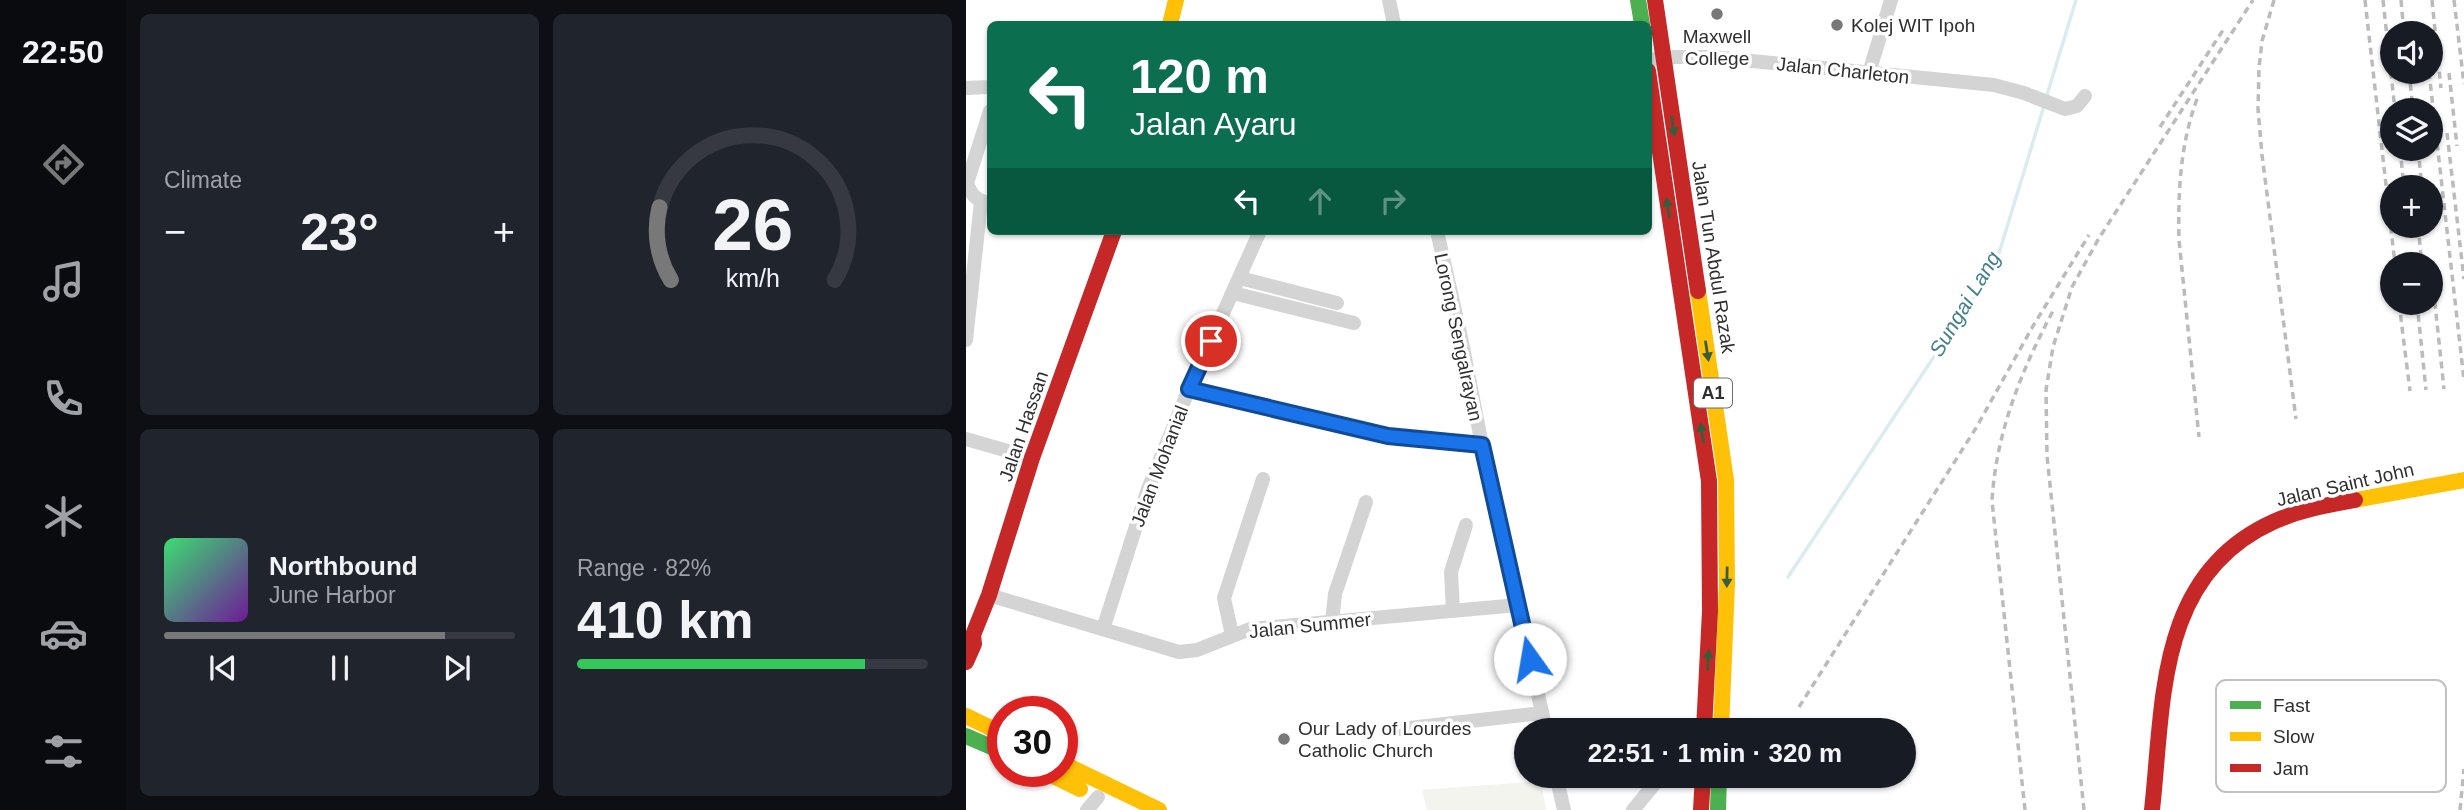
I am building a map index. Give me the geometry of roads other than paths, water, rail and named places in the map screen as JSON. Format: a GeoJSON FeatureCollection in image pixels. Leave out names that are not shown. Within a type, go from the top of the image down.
{"type":"FeatureCollection","features":[{"type":"Feature","properties":{"kind":"main road"},"geometry":{"type":"LineString","coordinates":[[1171,21],[1176,0]]}},
{"type":"Feature","properties":{"kind":"main road"},"geometry":{"type":"LineString","coordinates":[[1638,0],[1642,21]]}},
{"type":"Feature","properties":{"kind":"main road","name":"Jalan Tun Abdul Razak"},"geometry":{"type":"LineString","coordinates":[[1655,0],[1656,59],[1726,480],[1727,584],[1721,718]]}},
{"type":"Feature","properties":{"kind":"main road","name":"Jalan Tun Abdul Razak"},"geometry":{"type":"LineString","coordinates":[[1652,115],[1709,481],[1710,611],[1705,718]]}},
{"type":"Feature","properties":{"kind":"main road","name":"Jalan Hassan"},"geometry":{"type":"LineString","coordinates":[[966,662],[974,644],[970,638],[989,594],[1032,458],[1113,235]]}},
{"type":"Feature","properties":{"kind":"main road","name":"Jalan Saint John"},"geometry":{"type":"LineString","coordinates":[[2159,810],[2178,645],[2192,610],[2213,578],[2238,551],[2274,529],[2312,516],[2464,480]]}},
{"type":"Feature","properties":{"kind":"main road","name":"Jalan Saint John"},"geometry":{"type":"LineString","coordinates":[[2152,810],[2166,674],[2172,643],[2186,607],[2207,573],[2234,546],[2271,522],[2309,510],[2464,487]]}},
{"type":"Feature","properties":{"kind":"main road"},"geometry":{"type":"LineString","coordinates":[[966,716],[987,726]]}},
{"type":"Feature","properties":{"kind":"main road"},"geometry":{"type":"LineString","coordinates":[[966,736],[987,745]]}},
{"type":"Feature","properties":{"kind":"main road"},"geometry":{"type":"LineString","coordinates":[[1078,771],[1159,810]]}},
{"type":"Feature","properties":{"kind":"main road"},"geometry":{"type":"LineString","coordinates":[[1077,787],[1124,810]]}},
{"type":"Feature","properties":{"kind":"main road"},"geometry":{"type":"LineString","coordinates":[[1701,810],[1702,788]]}},
{"type":"Feature","properties":{"kind":"main road"},"geometry":{"type":"LineString","coordinates":[[1718,810],[1719,788]]}},
{"type":"Feature","properties":{"kind":"street"},"geometry":{"type":"LineString","coordinates":[[1389,0],[1393,21]]}},
{"type":"Feature","properties":{"kind":"street"},"geometry":{"type":"LineString","coordinates":[[1869,73],[1891,0]]}},
{"type":"Feature","properties":{"kind":"street","name":"Jalan Charleton"},"geometry":{"type":"LineString","coordinates":[[1656,59],[1712,57],[1994,85],[2065,109],[2077,106],[2085,96]]}},
{"type":"Feature","properties":{"kind":"street"},"geometry":{"type":"LineString","coordinates":[[966,88],[987,87]]}},
{"type":"Feature","properties":{"kind":"street"},"geometry":{"type":"LineString","coordinates":[[966,340],[986,203],[974,196],[967,183],[987,120]]}},
{"type":"Feature","properties":{"kind":"street","name":"Jalan Mohanial"},"geometry":{"type":"LineString","coordinates":[[1103,629],[1148,489],[1189,389],[1258,235]]}},
{"type":"Feature","properties":{"kind":"street","name":"Lorong Sengalrayan"},"geometry":{"type":"LineString","coordinates":[[1438,235],[1543,718]]}},
{"type":"Feature","properties":{"kind":"street"},"geometry":{"type":"LineString","coordinates":[[1240,278],[1337,303]]}},
{"type":"Feature","properties":{"kind":"street"},"geometry":{"type":"LineString","coordinates":[[1233,293],[1353,323]]}},
{"type":"Feature","properties":{"kind":"street"},"geometry":{"type":"LineString","coordinates":[[1189,389],[1388,436],[1482,445]]}},
{"type":"Feature","properties":{"kind":"street"},"geometry":{"type":"LineString","coordinates":[[966,439],[1032,458]]}},
{"type":"Feature","properties":{"kind":"street"},"geometry":{"type":"LineString","coordinates":[[1232,635],[1224,598],[1263,479]]}},
{"type":"Feature","properties":{"kind":"street"},"geometry":{"type":"LineString","coordinates":[[1332,622],[1335,594],[1366,502]]}},
{"type":"Feature","properties":{"kind":"street"},"geometry":{"type":"LineString","coordinates":[[1453,611],[1451,572],[1466,526]]}},
{"type":"Feature","properties":{"kind":"street","name":"Jalan Summer"},"geometry":{"type":"LineString","coordinates":[[989,594],[1179,652],[1197,650],[1250,629],[1518,605]]}},
{"type":"Feature","properties":{"kind":"street"},"geometry":{"type":"LineString","coordinates":[[1399,729],[1542,713]]}},
{"type":"Feature","properties":{"kind":"street"},"geometry":{"type":"LineString","coordinates":[[1559,788],[1564,810]]}},
{"type":"Feature","properties":{"kind":"street"},"geometry":{"type":"LineString","coordinates":[[1633,810],[1651,788]]}},
{"type":"Feature","properties":{"kind":"street"},"geometry":{"type":"LineString","coordinates":[[1087,810],[1098,797]]}},
{"type":"Feature","properties":{"kind":"waterway","name":"Sungai Lang"},"geometry":{"type":"LineString","coordinates":[[2046,98],[2076,0]]}},
{"type":"Feature","properties":{"kind":"waterway","name":"Sungai Lang"},"geometry":{"type":"LineString","coordinates":[[1788,577],[1996,263],[2044,106]]}},
{"type":"Feature","properties":{"kind":"railway"},"geometry":{"type":"LineString","coordinates":[[2084,810],[2047,456],[2046,390],[2053,347],[2072,287],[2099,238],[2253,0]]}},
{"type":"Feature","properties":{"kind":"railway"},"geometry":{"type":"LineString","coordinates":[[2274,0],[2262,41],[2258,109],[2296,419]]}},
{"type":"Feature","properties":{"kind":"railway"},"geometry":{"type":"LineString","coordinates":[[2365,0],[2394,252]]}},
{"type":"Feature","properties":{"kind":"railway"},"geometry":{"type":"LineString","coordinates":[[2383,0],[2394,98]]}},
{"type":"Feature","properties":{"kind":"railway"},"geometry":{"type":"LineString","coordinates":[[2401,0],[2403,21]]}},
{"type":"Feature","properties":{"kind":"railway"},"geometry":{"type":"LineString","coordinates":[[2432,0],[2441,88]]}},
{"type":"Feature","properties":{"kind":"railway"},"geometry":{"type":"LineString","coordinates":[[2454,0],[2464,84]]}},
{"type":"Feature","properties":{"kind":"railway"},"geometry":{"type":"LineString","coordinates":[[2160,127],[2225,27]]}},
{"type":"Feature","properties":{"kind":"railway"},"geometry":{"type":"LineString","coordinates":[[2449,73],[2457,146]]}},
{"type":"Feature","properties":{"kind":"railway"},"geometry":{"type":"LineString","coordinates":[[2410,84],[2412,98]]}},
{"type":"Feature","properties":{"kind":"railway"},"geometry":{"type":"LineString","coordinates":[[2430,84],[2464,380]]}},
{"type":"Feature","properties":{"kind":"railway"},"geometry":{"type":"LineString","coordinates":[[2197,99],[2184,151],[2179,240],[2199,437]]}},
{"type":"Feature","properties":{"kind":"railway"},"geometry":{"type":"LineString","coordinates":[[2447,133],[2464,279]]}},
{"type":"Feature","properties":{"kind":"railway"},"geometry":{"type":"LineString","coordinates":[[2401,161],[2403,175]]}},
{"type":"Feature","properties":{"kind":"railway"},"geometry":{"type":"LineString","coordinates":[[2419,161],[2421,175]]}},
{"type":"Feature","properties":{"kind":"railway"},"geometry":{"type":"LineString","coordinates":[[1799,707],[1976,428],[2033,326],[2089,235]]}},
{"type":"Feature","properties":{"kind":"railway"},"geometry":{"type":"LineString","coordinates":[[2419,238],[2421,252]]}},
{"type":"Feature","properties":{"kind":"railway"},"geometry":{"type":"LineString","coordinates":[[2025,810],[1992,501],[1999,450],[2012,402],[2054,309]]}},
{"type":"Feature","properties":{"kind":"railway"},"geometry":{"type":"LineString","coordinates":[[2400,315],[2410,391]]}},
{"type":"Feature","properties":{"kind":"railway"},"geometry":{"type":"LineString","coordinates":[[2418,315],[2426,390]]}},
{"type":"Feature","properties":{"kind":"railway"},"geometry":{"type":"LineString","coordinates":[[2436,315],[2444,389]]}},
{"type":"Feature","properties":{"kind":"railway"},"geometry":{"type":"LineString","coordinates":[[2460,810],[2464,769]]}},
{"type":"Feature","properties":{"kind":"place","name":"Maxwell College"},"geometry":{"type":"Point","coordinates":[1717,14]}},
{"type":"Feature","properties":{"kind":"place","name":"Kolej WIT Ipoh"},"geometry":{"type":"Point","coordinates":[1837,25]}},
{"type":"Feature","properties":{"kind":"place","name":"Our Lady of Lourdes Catholic Church"},"geometry":{"type":"Point","coordinates":[1284,739]}}]}
